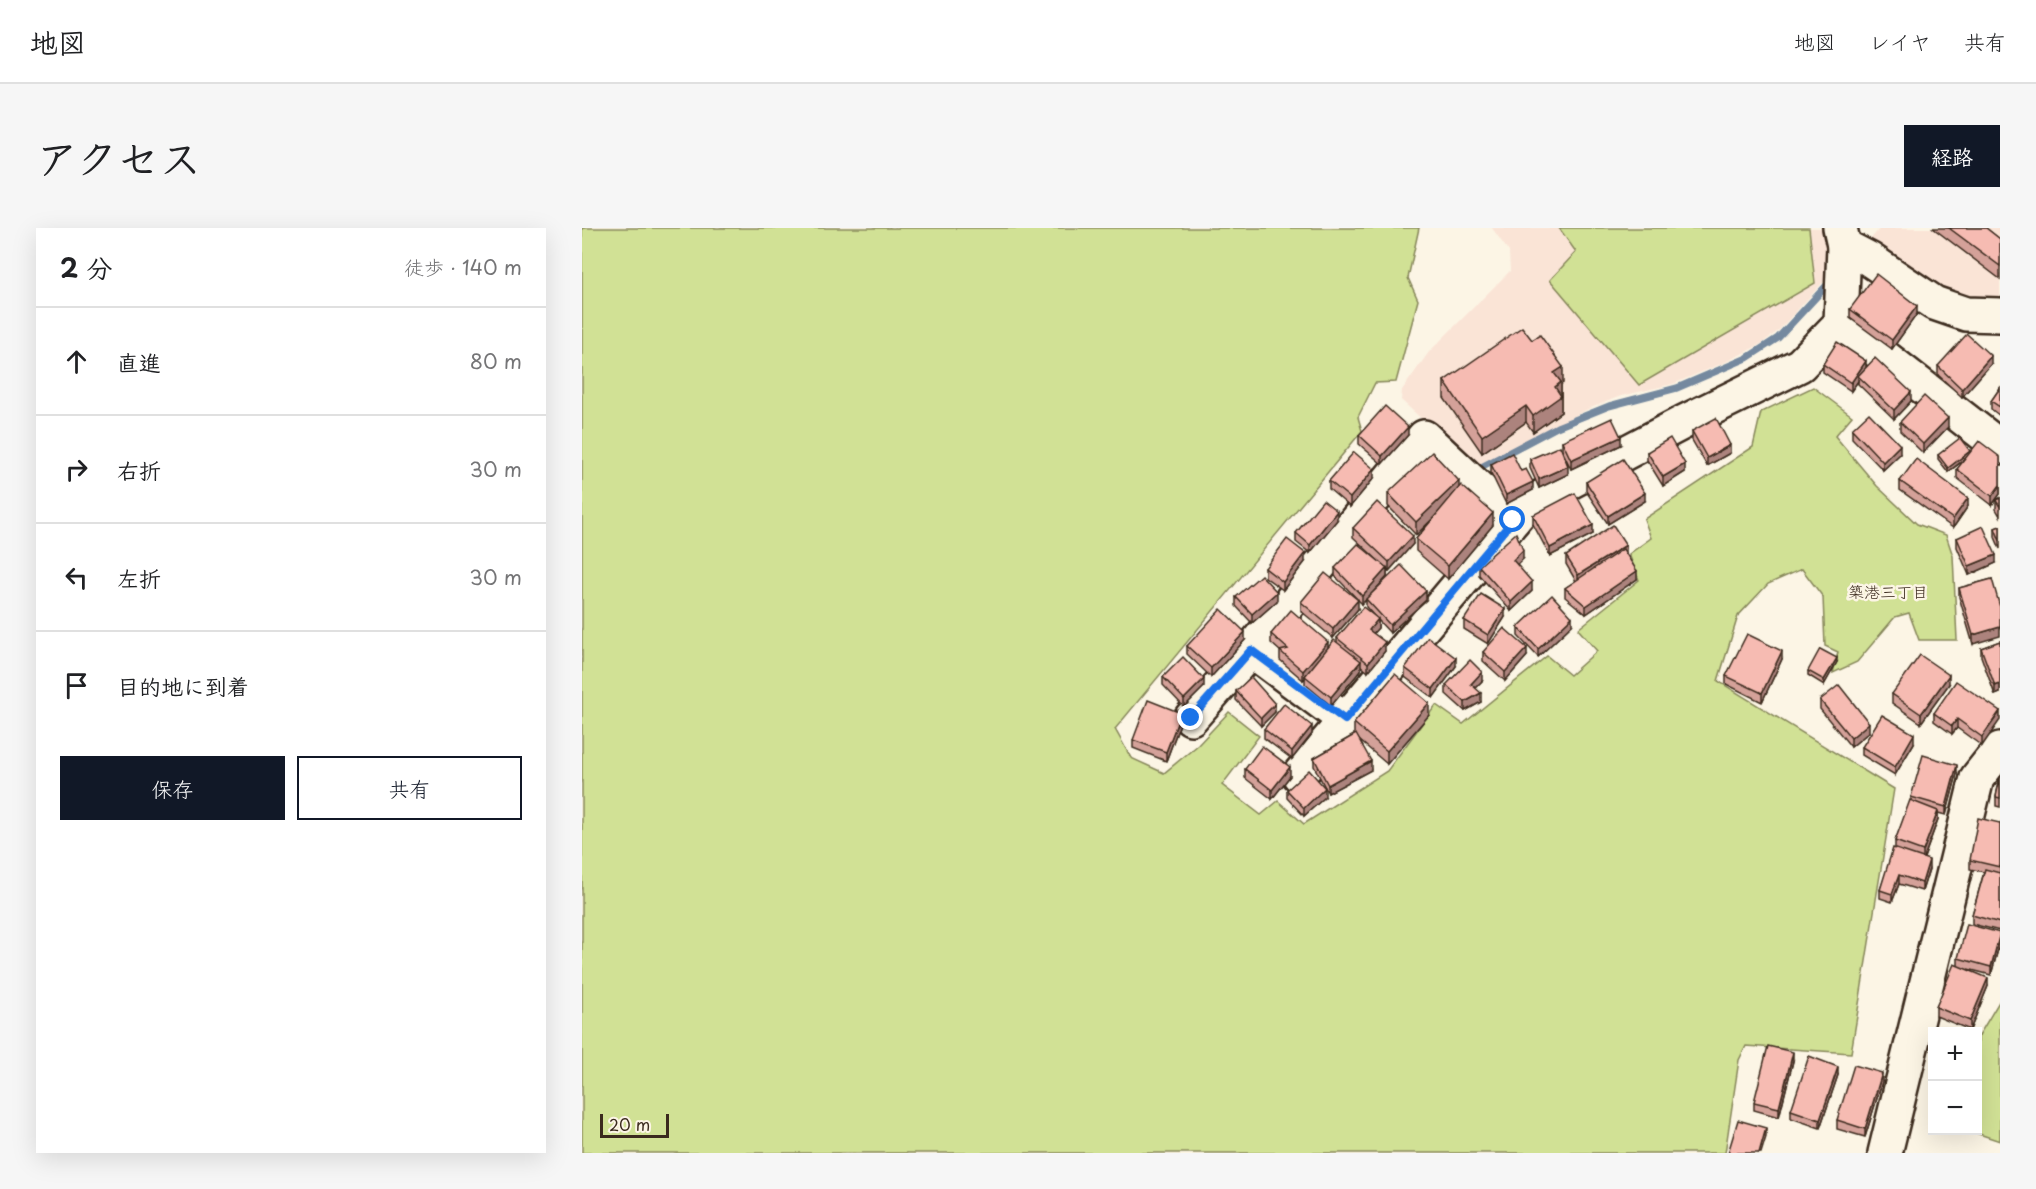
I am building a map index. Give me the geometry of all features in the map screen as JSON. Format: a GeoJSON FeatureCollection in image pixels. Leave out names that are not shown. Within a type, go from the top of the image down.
{"type":"FeatureCollection","features":[{"type":"Feature","properties":{"kind":"street"},"geometry":{"type":"LineString","coordinates":[[1842,237],[1869,259],[1934,303],[1966,314],[2000,315]]}},
{"type":"Feature","properties":{"kind":"street"},"geometry":{"type":"LineString","coordinates":[[1299,775],[1526,505],[1684,422],[1800,365],[1841,322],[1842,237]]}},
{"type":"Feature","properties":{"kind":"street"},"geometry":{"type":"LineString","coordinates":[[1841,322],[2000,447]]}},
{"type":"Feature","properties":{"kind":"street"},"geometry":{"type":"LineString","coordinates":[[1191,718],[1251,650],[1424,437],[1513,520]]}},
{"type":"Feature","properties":{"kind":"street"},"geometry":{"type":"LineString","coordinates":[[1251,650],[1345,720]]}},
{"type":"Feature","properties":{"kind":"street"},"geometry":{"type":"LineString","coordinates":[[1885,1153],[1977,778],[2000,749]]}},
{"type":"Feature","properties":{"kind":"shaded area"},"geometry":{"type":"Polygon","coordinates":[[[1492,228],[1828,228],[1828,277],[1778,331],[1761,344],[1726,362],[1673,384],[1621,396],[1588,409],[1474,467],[1401,400],[1402,390],[1429,352],[1510,271],[1509,252],[1492,228]]]}},
{"type":"Feature","properties":{"kind":"shaded area"},"geometry":{"type":"Polygon","coordinates":[[[1880,228],[2000,228],[2000,308],[1965,303],[1868,242],[1880,228]]]}},
{"type":"Feature","properties":{"kind":"green space"},"geometry":{"type":"Polygon","coordinates":[[[582,228],[1419,228],[1408,278],[1418,300],[1396,382],[1375,383],[1358,417],[1362,431],[1115,729],[1131,758],[1164,773],[1198,745],[1229,712],[1259,736],[1222,785],[1261,815],[1278,801],[1304,824],[1387,771],[1436,705],[1463,724],[1547,656],[1570,675],[1597,651],[1578,629],[1639,580],[1629,554],[1651,538],[1644,519],[1753,447],[1761,412],[1813,387],[1852,416],[1835,436],[1877,486],[1917,524],[1946,535],[1953,556],[1957,640],[1919,640],[1909,613],[1895,617],[1857,662],[1833,673],[1838,652],[1825,646],[1823,597],[1802,569],[1768,584],[1738,616],[1718,681],[1894,789],[1851,1053],[1746,1046],[1739,1060],[1725,1153],[582,1153],[582,228]]]}},
{"type":"Feature","properties":{"kind":"green space"},"geometry":{"type":"Polygon","coordinates":[[[1559,228],[1809,228],[1815,283],[1639,385],[1550,280],[1576,252],[1559,228]]]}},
{"type":"Feature","properties":{"kind":"green space"},"geometry":{"type":"Polygon","coordinates":[[[2000,1000],[2000,1141],[1982,1135],[1982,1030],[2000,1000]]]}},
{"type":"Feature","properties":{"kind":"building"},"geometry":{"type":"Polygon","coordinates":[[[1949,228],[1986,228],[2000,239],[2000,266],[1949,228]]]}},
{"type":"Feature","properties":{"kind":"building"},"geometry":{"type":"Polygon","coordinates":[[[1876,274],[1917,306],[1892,340],[1850,309],[1876,274]]]}},
{"type":"Feature","properties":{"kind":"building"},"geometry":{"type":"Polygon","coordinates":[[[1522,327],[1532,340],[1540,335],[1563,367],[1554,373],[1561,382],[1555,387],[1561,396],[1533,416],[1526,406],[1482,436],[1444,381],[1522,327]]]}},
{"type":"Feature","properties":{"kind":"building"},"geometry":{"type":"Polygon","coordinates":[[[1967,334],[1991,356],[1962,389],[1938,366],[1967,334]]]}},
{"type":"Feature","properties":{"kind":"building"},"geometry":{"type":"Polygon","coordinates":[[[1837,342],[1866,361],[1851,383],[1823,364],[1837,342]]]}},
{"type":"Feature","properties":{"kind":"building"},"geometry":{"type":"Polygon","coordinates":[[[1875,358],[1911,392],[1894,410],[1858,376],[1875,358]]]}},
{"type":"Feature","properties":{"kind":"building"},"geometry":{"type":"Polygon","coordinates":[[[2000,388],[2000,407],[1991,401],[2000,388]]]}},
{"type":"Feature","properties":{"kind":"building"},"geometry":{"type":"Polygon","coordinates":[[[1924,396],[1948,418],[1923,444],[1900,422],[1924,396]]]}},
{"type":"Feature","properties":{"kind":"building"},"geometry":{"type":"Polygon","coordinates":[[[1385,406],[1408,427],[1382,456],[1359,435],[1385,406]]]}},
{"type":"Feature","properties":{"kind":"building"},"geometry":{"type":"Polygon","coordinates":[[[1869,413],[1900,445],[1883,462],[1852,429],[1869,413]]]}},
{"type":"Feature","properties":{"kind":"building"},"geometry":{"type":"Polygon","coordinates":[[[1612,418],[1621,437],[1571,460],[1562,441],[1612,418]]]}},
{"type":"Feature","properties":{"kind":"building"},"geometry":{"type":"Polygon","coordinates":[[[1716,418],[1730,445],[1707,458],[1692,431],[1716,418]]]}},
{"type":"Feature","properties":{"kind":"building"},"geometry":{"type":"Polygon","coordinates":[[[1670,438],[1685,464],[1663,477],[1647,452],[1670,438]]]}},
{"type":"Feature","properties":{"kind":"building"},"geometry":{"type":"Polygon","coordinates":[[[1960,438],[1970,451],[1948,468],[1938,455],[1960,438]]]}},
{"type":"Feature","properties":{"kind":"building"},"geometry":{"type":"Polygon","coordinates":[[[1979,441],[2000,457],[2000,485],[1992,496],[1957,469],[1979,441]]]}},
{"type":"Feature","properties":{"kind":"building"},"geometry":{"type":"Polygon","coordinates":[[[1560,446],[1568,466],[1539,479],[1530,459],[1560,446]]]}},
{"type":"Feature","properties":{"kind":"building"},"geometry":{"type":"Polygon","coordinates":[[[1354,452],[1374,469],[1350,498],[1329,481],[1354,452]]]}},
{"type":"Feature","properties":{"kind":"building"},"geometry":{"type":"Polygon","coordinates":[[[1432,452],[1459,481],[1416,522],[1388,493],[1432,452]]]}},
{"type":"Feature","properties":{"kind":"building"},"geometry":{"type":"Polygon","coordinates":[[[1512,453],[1521,471],[1526,469],[1533,482],[1506,495],[1491,464],[1512,453]]]}},
{"type":"Feature","properties":{"kind":"building"},"geometry":{"type":"Polygon","coordinates":[[[1623,459],[1645,493],[1608,516],[1586,482],[1623,459]]]}},
{"type":"Feature","properties":{"kind":"building"},"geometry":{"type":"Polygon","coordinates":[[[1916,459],[1968,498],[1953,519],[1900,481],[1916,459]]]}},
{"type":"Feature","properties":{"kind":"building"},"geometry":{"type":"Polygon","coordinates":[[[1461,485],[1493,513],[1448,566],[1416,539],[1461,485]]]}},
{"type":"Feature","properties":{"kind":"building"},"geometry":{"type":"Polygon","coordinates":[[[1575,493],[1593,525],[1550,548],[1533,515],[1575,493]]]}},
{"type":"Feature","properties":{"kind":"building"},"geometry":{"type":"Polygon","coordinates":[[[1323,500],[1337,511],[1310,545],[1296,533],[1323,500]]]}},
{"type":"Feature","properties":{"kind":"building"},"geometry":{"type":"Polygon","coordinates":[[[1377,502],[1413,536],[1389,562],[1353,528],[1377,502]]]}},
{"type":"Feature","properties":{"kind":"building"},"geometry":{"type":"Polygon","coordinates":[[[1613,525],[1626,545],[1578,575],[1566,556],[1613,525]]]}},
{"type":"Feature","properties":{"kind":"building"},"geometry":{"type":"Polygon","coordinates":[[[1983,526],[1996,555],[1969,566],[1957,538],[1983,526]]]}},
{"type":"Feature","properties":{"kind":"building"},"geometry":{"type":"Polygon","coordinates":[[[2000,526],[2000,541],[1995,528],[2000,526]]]}},
{"type":"Feature","properties":{"kind":"building"},"geometry":{"type":"Polygon","coordinates":[[[1516,533],[1523,550],[1513,560],[1532,582],[1511,602],[1479,566],[1516,533]]]}},
{"type":"Feature","properties":{"kind":"building"},"geometry":{"type":"Polygon","coordinates":[[[1287,539],[1305,553],[1283,582],[1265,568],[1287,539]]]}},
{"type":"Feature","properties":{"kind":"building"},"geometry":{"type":"Polygon","coordinates":[[[1358,544],[1387,568],[1362,596],[1335,568],[1358,544]]]}},
{"type":"Feature","properties":{"kind":"building"},"geometry":{"type":"Polygon","coordinates":[[[1623,549],[1637,571],[1586,606],[1565,588],[1623,549]]]}},
{"type":"Feature","properties":{"kind":"building"},"geometry":{"type":"Polygon","coordinates":[[[1401,565],[1426,591],[1390,625],[1366,599],[1401,565]]]}},
{"type":"Feature","properties":{"kind":"building"},"geometry":{"type":"Polygon","coordinates":[[[1325,573],[1358,600],[1333,629],[1301,602],[1325,573]]]}},
{"type":"Feature","properties":{"kind":"building"},"geometry":{"type":"Polygon","coordinates":[[[1261,575],[1277,592],[1252,614],[1236,597],[1261,575]]]}},
{"type":"Feature","properties":{"kind":"building"},"geometry":{"type":"Polygon","coordinates":[[[1992,579],[2000,607],[2000,627],[1973,635],[1959,588],[1992,579]]]}},
{"type":"Feature","properties":{"kind":"building"},"geometry":{"type":"Polygon","coordinates":[[[1481,594],[1505,609],[1488,635],[1464,620],[1481,594]]]}},
{"type":"Feature","properties":{"kind":"building"},"geometry":{"type":"Polygon","coordinates":[[[1552,595],[1572,617],[1538,649],[1518,627],[1552,595]]]}},
{"type":"Feature","properties":{"kind":"building"},"geometry":{"type":"Polygon","coordinates":[[[1363,607],[1378,619],[1369,630],[1385,642],[1368,663],[1337,638],[1363,607]]]}},
{"type":"Feature","properties":{"kind":"building"},"geometry":{"type":"Polygon","coordinates":[[[1221,609],[1245,632],[1211,668],[1187,646],[1221,609]]]}},
{"type":"Feature","properties":{"kind":"building"},"geometry":{"type":"Polygon","coordinates":[[[1291,610],[1328,642],[1303,671],[1280,651],[1288,649],[1271,634],[1291,610]]]}},
{"type":"Feature","properties":{"kind":"building"},"geometry":{"type":"Polygon","coordinates":[[[1504,628],[1527,648],[1505,672],[1483,652],[1504,628]]]}},
{"type":"Feature","properties":{"kind":"building"},"geometry":{"type":"Polygon","coordinates":[[[1747,634],[1782,651],[1762,693],[1726,676],[1747,634]]]}},
{"type":"Feature","properties":{"kind":"building"},"geometry":{"type":"Polygon","coordinates":[[[1428,637],[1456,658],[1433,689],[1405,668],[1428,637]]]}},
{"type":"Feature","properties":{"kind":"building"},"geometry":{"type":"Polygon","coordinates":[[[1334,640],[1361,661],[1331,697],[1305,676],[1334,640]]]}},
{"type":"Feature","properties":{"kind":"building"},"geometry":{"type":"Polygon","coordinates":[[[2000,641],[2000,684],[1995,686],[1981,648],[2000,641]]]}},
{"type":"Feature","properties":{"kind":"building"},"geometry":{"type":"Polygon","coordinates":[[[1820,649],[1837,658],[1824,680],[1808,671],[1820,649]]]}},
{"type":"Feature","properties":{"kind":"building"},"geometry":{"type":"Polygon","coordinates":[[[1920,655],[1949,675],[1921,714],[1892,694],[1920,655]]]}},
{"type":"Feature","properties":{"kind":"building"},"geometry":{"type":"Polygon","coordinates":[[[1183,657],[1204,679],[1184,699],[1163,677],[1183,657]]]}},
{"type":"Feature","properties":{"kind":"building"},"geometry":{"type":"Polygon","coordinates":[[[1470,660],[1482,672],[1471,684],[1481,693],[1465,702],[1446,685],[1470,660]]]}},
{"type":"Feature","properties":{"kind":"building"},"geometry":{"type":"Polygon","coordinates":[[[1395,674],[1429,703],[1387,751],[1354,723],[1395,674]]]}},
{"type":"Feature","properties":{"kind":"building"},"geometry":{"type":"Polygon","coordinates":[[[1251,677],[1275,704],[1261,718],[1236,691],[1251,677]]]}},
{"type":"Feature","properties":{"kind":"building"},"geometry":{"type":"Polygon","coordinates":[[[1956,681],[2000,711],[1982,737],[1957,719],[1952,726],[1934,713],[1956,681]]]}},
{"type":"Feature","properties":{"kind":"building"},"geometry":{"type":"Polygon","coordinates":[[[1839,685],[1869,723],[1851,738],[1820,700],[1839,685]]]}},
{"type":"Feature","properties":{"kind":"building"},"geometry":{"type":"Polygon","coordinates":[[[1148,700],[1181,713],[1166,752],[1133,740],[1148,700]]]}},
{"type":"Feature","properties":{"kind":"building"},"geometry":{"type":"Polygon","coordinates":[[[1284,704],[1312,726],[1292,751],[1264,729],[1284,704]]]}},
{"type":"Feature","properties":{"kind":"building"},"geometry":{"type":"Polygon","coordinates":[[[1882,715],[1914,734],[1895,767],[1862,747],[1882,715]]]}},
{"type":"Feature","properties":{"kind":"building"},"geometry":{"type":"Polygon","coordinates":[[[1356,734],[1371,761],[1328,785],[1314,758],[1356,734]]]}},
{"type":"Feature","properties":{"kind":"building"},"geometry":{"type":"Polygon","coordinates":[[[1262,746],[1290,767],[1272,790],[1245,769],[1262,746]]]}},
{"type":"Feature","properties":{"kind":"building"},"geometry":{"type":"Polygon","coordinates":[[[1923,755],[1957,765],[1946,807],[1911,797],[1923,755]]]}},
{"type":"Feature","properties":{"kind":"building"},"geometry":{"type":"Polygon","coordinates":[[[1309,770],[1325,788],[1304,808],[1287,790],[1309,770]]]}},
{"type":"Feature","properties":{"kind":"building"},"geometry":{"type":"Polygon","coordinates":[[[2000,777],[2000,798],[1996,797],[2000,777]]]}},
{"type":"Feature","properties":{"kind":"building"},"geometry":{"type":"Polygon","coordinates":[[[1910,800],[1938,811],[1923,851],[1895,841],[1910,800]]]}},
{"type":"Feature","properties":{"kind":"building"},"geometry":{"type":"Polygon","coordinates":[[[1978,818],[2000,823],[2000,867],[1970,860],[1978,818]]]}},
{"type":"Feature","properties":{"kind":"building"},"geometry":{"type":"Polygon","coordinates":[[[1893,848],[1929,860],[1922,883],[1899,875],[1892,894],[1880,890],[1893,848]]]}},
{"type":"Feature","properties":{"kind":"building"},"geometry":{"type":"Polygon","coordinates":[[[1985,869],[2000,873],[2000,923],[1972,915],[1985,869]]]}},
{"type":"Feature","properties":{"kind":"building"},"geometry":{"type":"Polygon","coordinates":[[[1967,924],[2000,933],[1991,967],[1958,958],[1967,924]]]}},
{"type":"Feature","properties":{"kind":"building"},"geometry":{"type":"Polygon","coordinates":[[[1954,964],[1988,978],[1970,1021],[1936,1007],[1954,964]]]}},
{"type":"Feature","properties":{"kind":"building"},"geometry":{"type":"Polygon","coordinates":[[[1768,1046],[1793,1052],[1779,1108],[1754,1102],[1768,1046]]]}},
{"type":"Feature","properties":{"kind":"building"},"geometry":{"type":"Polygon","coordinates":[[[1809,1056],[1838,1067],[1820,1120],[1791,1110],[1809,1056]]]}},
{"type":"Feature","properties":{"kind":"building"},"geometry":{"type":"Polygon","coordinates":[[[1854,1065],[1882,1073],[1865,1129],[1837,1120],[1854,1065]]]}},
{"type":"Feature","properties":{"kind":"building"},"geometry":{"type":"Polygon","coordinates":[[[1738,1120],[1766,1128],[1759,1153],[1728,1153],[1738,1120]]]}},
{"type":"Feature","properties":{"kind":"waterway"},"geometry":{"type":"LineString","coordinates":[[1483,466],[1557,427],[1609,406],[1677,388],[1747,358],[1778,338],[1828,284]]}},
{"type":"Feature","properties":{"kind":"district","name":"築港三丁目"},"geometry":{"type":"Point","coordinates":[1888,591]}},
{"type":"Feature","properties":{"kind":"route"},"geometry":{"type":"LineString","coordinates":[[1191,718],[1251,650],[1345,720],[1513,520]]}}]}
